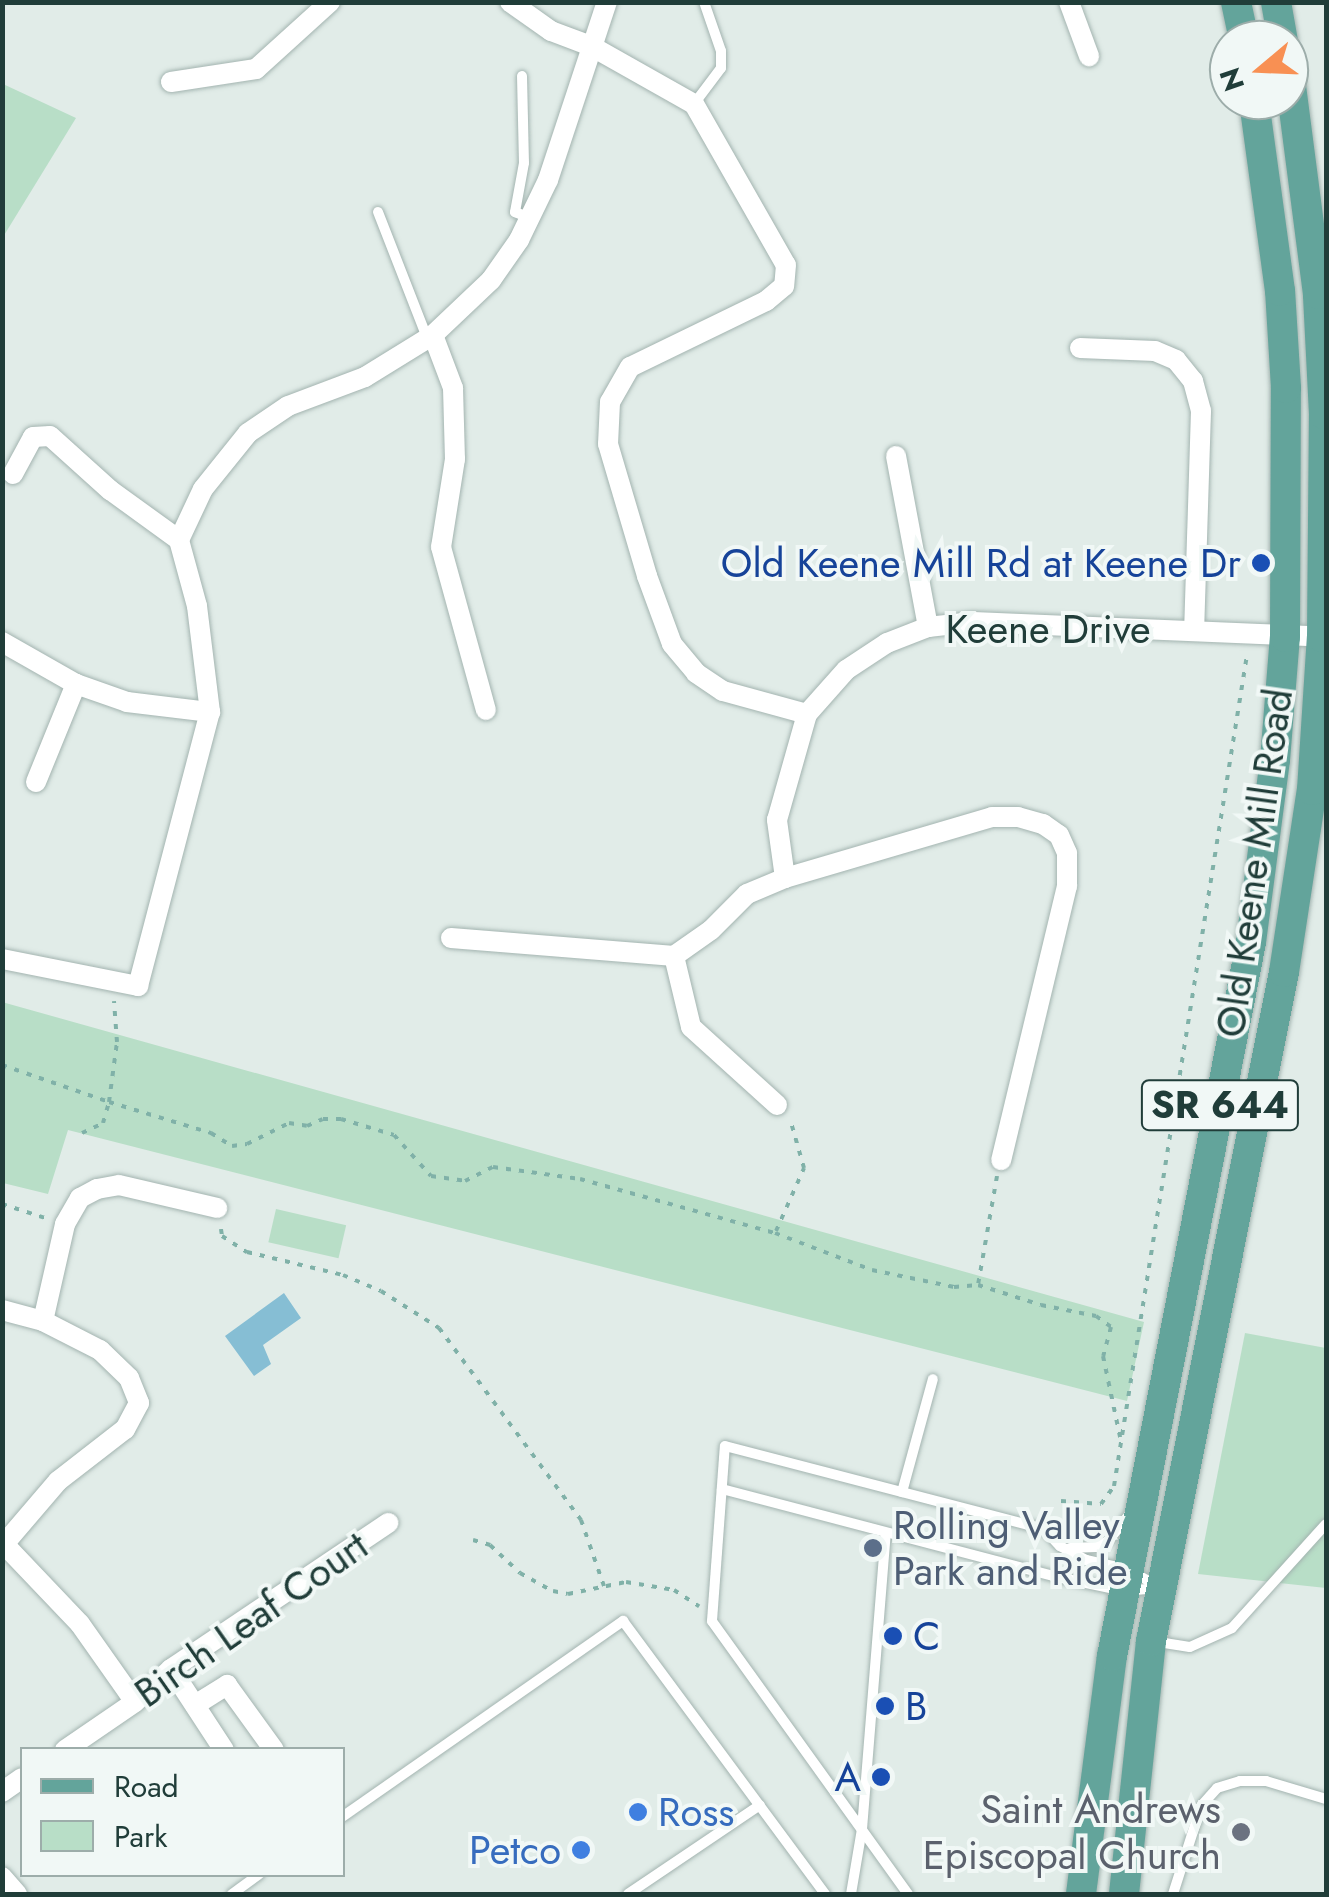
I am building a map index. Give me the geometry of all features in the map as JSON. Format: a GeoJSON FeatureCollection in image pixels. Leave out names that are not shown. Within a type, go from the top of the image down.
{"type":"FeatureCollection","features":[{"type":"Feature","properties":{"kind":"main road","name":"Old Keene Mill Road"},"geometry":{"type":"LineString","coordinates":[[1081,1894],[1126,1580],[1252,942],[1268,839],[1285,638],[1286,388],[1280,292],[1257,120]]}},
{"type":"Feature","properties":{"kind":"main road","name":"Old Keene Mill Road"},"geometry":{"type":"LineString","coordinates":[[1124,1894],[1151,1641],[1299,888],[1312,790],[1324,637],[1326,517],[1319,314],[1295,120]]}},
{"type":"Feature","properties":{"kind":"street"},"geometry":{"type":"LineString","coordinates":[[171,82],[256,69],[330,2]]}},
{"type":"Feature","properties":{"kind":"street"},"geometry":{"type":"LineString","coordinates":[[510,2],[550,31],[590,46],[694,104],[786,264],[784,286],[732,320],[630,367],[610,402],[608,444],[647,576],[672,644],[696,673],[723,692],[807,714]]}},
{"type":"Feature","properties":{"kind":"street"},"geometry":{"type":"LineString","coordinates":[[179,540],[213,474],[248,433],[288,406],[364,377],[430,337],[491,280],[531,218],[607,2]]}},
{"type":"Feature","properties":{"kind":"street"},"geometry":{"type":"LineString","coordinates":[[1069,2],[1089,56]]}},
{"type":"Feature","properties":{"kind":"street"},"geometry":{"type":"LineString","coordinates":[[430,337],[454,388],[455,459],[442,547],[486,710]]}},
{"type":"Feature","properties":{"kind":"street"},"geometry":{"type":"LineString","coordinates":[[1080,348],[1154,350],[1176,360],[1193,381],[1201,411],[1194,631]]}},
{"type":"Feature","properties":{"kind":"street"},"geometry":{"type":"LineString","coordinates":[[2,959],[138,986],[210,712],[197,606],[179,540],[110,490],[50,436],[33,438],[13,474]]}},
{"type":"Feature","properties":{"kind":"street"},"geometry":{"type":"LineString","coordinates":[[896,456],[928,628]]}},
{"type":"Feature","properties":{"kind":"street","name":"Keene Drive"},"geometry":{"type":"LineString","coordinates":[[785,878],[778,820],[792,753],[807,714],[833,682],[871,651],[928,628],[972,622],[1324,637]]}},
{"type":"Feature","properties":{"kind":"street"},"geometry":{"type":"LineString","coordinates":[[2,642],[76,684],[127,702],[210,712]]}},
{"type":"Feature","properties":{"kind":"street"},"geometry":{"type":"LineString","coordinates":[[36,782],[76,684]]}},
{"type":"Feature","properties":{"kind":"street"},"geometry":{"type":"LineString","coordinates":[[451,938],[674,956],[711,930],[747,894],[785,878],[992,816],[1018,817],[1043,824],[1059,835],[1067,853],[1067,886],[1001,1160]]}},
{"type":"Feature","properties":{"kind":"street"},"geometry":{"type":"LineString","coordinates":[[674,956],[691,1027],[776,1104]]}},
{"type":"Feature","properties":{"kind":"street"},"geometry":{"type":"LineString","coordinates":[[43,1321],[65,1224],[80,1198],[97,1189],[120,1186],[217,1208]]}},
{"type":"Feature","properties":{"kind":"street"},"geometry":{"type":"LineString","coordinates":[[2,1310],[43,1321],[100,1350],[121,1368],[138,1403],[138,1412],[126,1429],[58,1481],[4,1543],[80,1624],[135,1702]]}},
{"type":"Feature","properties":{"kind":"street","name":"Birch Leaf Court"},"geometry":{"type":"LineString","coordinates":[[69,1747],[135,1702],[171,1669],[388,1523]]}},
{"type":"Feature","properties":{"kind":"street"},"geometry":{"type":"LineString","coordinates":[[171,1669],[222,1747]]}},
{"type":"Feature","properties":{"kind":"street"},"geometry":{"type":"LineString","coordinates":[[195,1705],[228,1685],[272,1747]]}},
{"type":"Feature","properties":{"kind":"street"},"geometry":{"type":"LineString","coordinates":[[2,1877],[17,1894]]}},
{"type":"Feature","properties":{"kind":"lane"},"geometry":{"type":"LineString","coordinates":[[694,104],[721,68],[720,51],[704,2]]}},
{"type":"Feature","properties":{"kind":"lane"},"geometry":{"type":"LineString","coordinates":[[522,76],[524,163],[514,212],[531,218]]}},
{"type":"Feature","properties":{"kind":"lane"},"geometry":{"type":"LineString","coordinates":[[378,212],[430,337]]}},
{"type":"Feature","properties":{"kind":"lane"},"geometry":{"type":"LineString","coordinates":[[902,1492],[933,1379]]}},
{"type":"Feature","properties":{"kind":"lane"},"geometry":{"type":"LineString","coordinates":[[908,1894],[712,1621],[725,1446],[1044,1528],[1060,1546],[1086,1560],[1126,1580],[1162,1588]]}},
{"type":"Feature","properties":{"kind":"lane"},"geometry":{"type":"LineString","coordinates":[[722,1488],[886,1533],[1162,1588]]}},
{"type":"Feature","properties":{"kind":"lane"},"geometry":{"type":"LineString","coordinates":[[1060,1546],[1081,1549],[1108,1541],[1142,1493]]}},
{"type":"Feature","properties":{"kind":"lane"},"geometry":{"type":"LineString","coordinates":[[1151,1641],[1190,1647],[1232,1628],[1326,1524]]}},
{"type":"Feature","properties":{"kind":"lane"},"geometry":{"type":"LineString","coordinates":[[851,1894],[862,1829],[886,1533]]}},
{"type":"Feature","properties":{"kind":"lane"},"geometry":{"type":"LineString","coordinates":[[345,1815],[623,1621],[825,1894]]}},
{"type":"Feature","properties":{"kind":"lane"},"geometry":{"type":"LineString","coordinates":[[1173,1894],[1201,1806],[1217,1788],[1240,1780],[1266,1781],[1326,1799]]}},
{"type":"Feature","properties":{"kind":"lane"},"geometry":{"type":"LineString","coordinates":[[628,1894],[760,1805]]}},
{"type":"Feature","properties":{"kind":"lane"},"geometry":{"type":"LineString","coordinates":[[232,1894],[256,1877]]}},
{"type":"Feature","properties":{"kind":"path"},"geometry":{"type":"LineString","coordinates":[[1061,1501],[1090,1507],[1109,1496],[1121,1442],[1251,634]]}},
{"type":"Feature","properties":{"kind":"path"},"geometry":{"type":"LineString","coordinates":[[82,1133],[102,1124],[109,1102],[117,1042],[113,981]]}},
{"type":"Feature","properties":{"kind":"path"},"geometry":{"type":"LineString","coordinates":[[2,1065],[211,1133],[232,1146],[247,1144],[290,1122],[306,1126],[323,1119],[341,1119],[394,1135],[431,1176],[465,1181],[492,1167],[580,1179],[775,1233],[872,1270],[954,1288],[978,1285],[1041,1305],[1096,1316],[1111,1326],[1104,1356],[1121,1442]]}},
{"type":"Feature","properties":{"kind":"path"},"geometry":{"type":"LineString","coordinates":[[775,1233],[804,1168],[790,1120],[776,1104]]}},
{"type":"Feature","properties":{"kind":"path"},"geometry":{"type":"LineString","coordinates":[[978,1285],[1001,1160]]}},
{"type":"Feature","properties":{"kind":"path"},"geometry":{"type":"LineString","coordinates":[[2,1204],[65,1224]]}},
{"type":"Feature","properties":{"kind":"path"},"geometry":{"type":"LineString","coordinates":[[217,1208],[222,1236],[246,1252],[343,1275],[381,1291],[439,1328],[581,1520],[604,1586]]}},
{"type":"Feature","properties":{"kind":"path"},"geometry":{"type":"LineString","coordinates":[[473,1540],[490,1546],[520,1573],[553,1591],[568,1594],[626,1582],[674,1590],[693,1600],[712,1621]]}},
{"type":"Feature","properties":{"kind":"green space"},"geometry":{"type":"Polygon","coordinates":[[[3,84],[76,118],[3,237],[3,84]]]}},
{"type":"Feature","properties":{"kind":"green space"},"geometry":{"type":"Polygon","coordinates":[[[2,1002],[1144,1322],[1127,1401],[68,1130],[48,1194],[3,1183],[2,1002]]]}},
{"type":"Feature","properties":{"kind":"green space"},"geometry":{"type":"Polygon","coordinates":[[[276,1209],[346,1225],[339,1258],[268,1242],[276,1209]]]}},
{"type":"Feature","properties":{"kind":"green space"},"geometry":{"type":"Polygon","coordinates":[[[1245,1333],[1326,1348],[1326,1588],[1198,1574],[1245,1333]]]}},
{"type":"Feature","properties":{"kind":"water"},"geometry":{"type":"Polygon","coordinates":[[[284,1293],[301,1318],[263,1345],[271,1364],[254,1376],[225,1336],[284,1293]]]}},
{"type":"Feature","properties":{"kind":"place","name":"Old Keene Mill Rd at Keene Dr"},"geometry":{"type":"Point","coordinates":[1261,563]}},
{"type":"Feature","properties":{"kind":"place","name":"Rolling Valley Park and Ride"},"geometry":{"type":"Point","coordinates":[873,1548]}},
{"type":"Feature","properties":{"kind":"place","name":"C"},"geometry":{"type":"Point","coordinates":[893,1636]}},
{"type":"Feature","properties":{"kind":"place","name":"B"},"geometry":{"type":"Point","coordinates":[885,1706]}},
{"type":"Feature","properties":{"kind":"place","name":"A"},"geometry":{"type":"Point","coordinates":[881,1777]}},
{"type":"Feature","properties":{"kind":"place","name":"Ross"},"geometry":{"type":"Point","coordinates":[638,1812]}},
{"type":"Feature","properties":{"kind":"place","name":"Saint Andrews Episcopal Church"},"geometry":{"type":"Point","coordinates":[1241,1832]}},
{"type":"Feature","properties":{"kind":"place","name":"Petco"},"geometry":{"type":"Point","coordinates":[581,1850]}}]}
